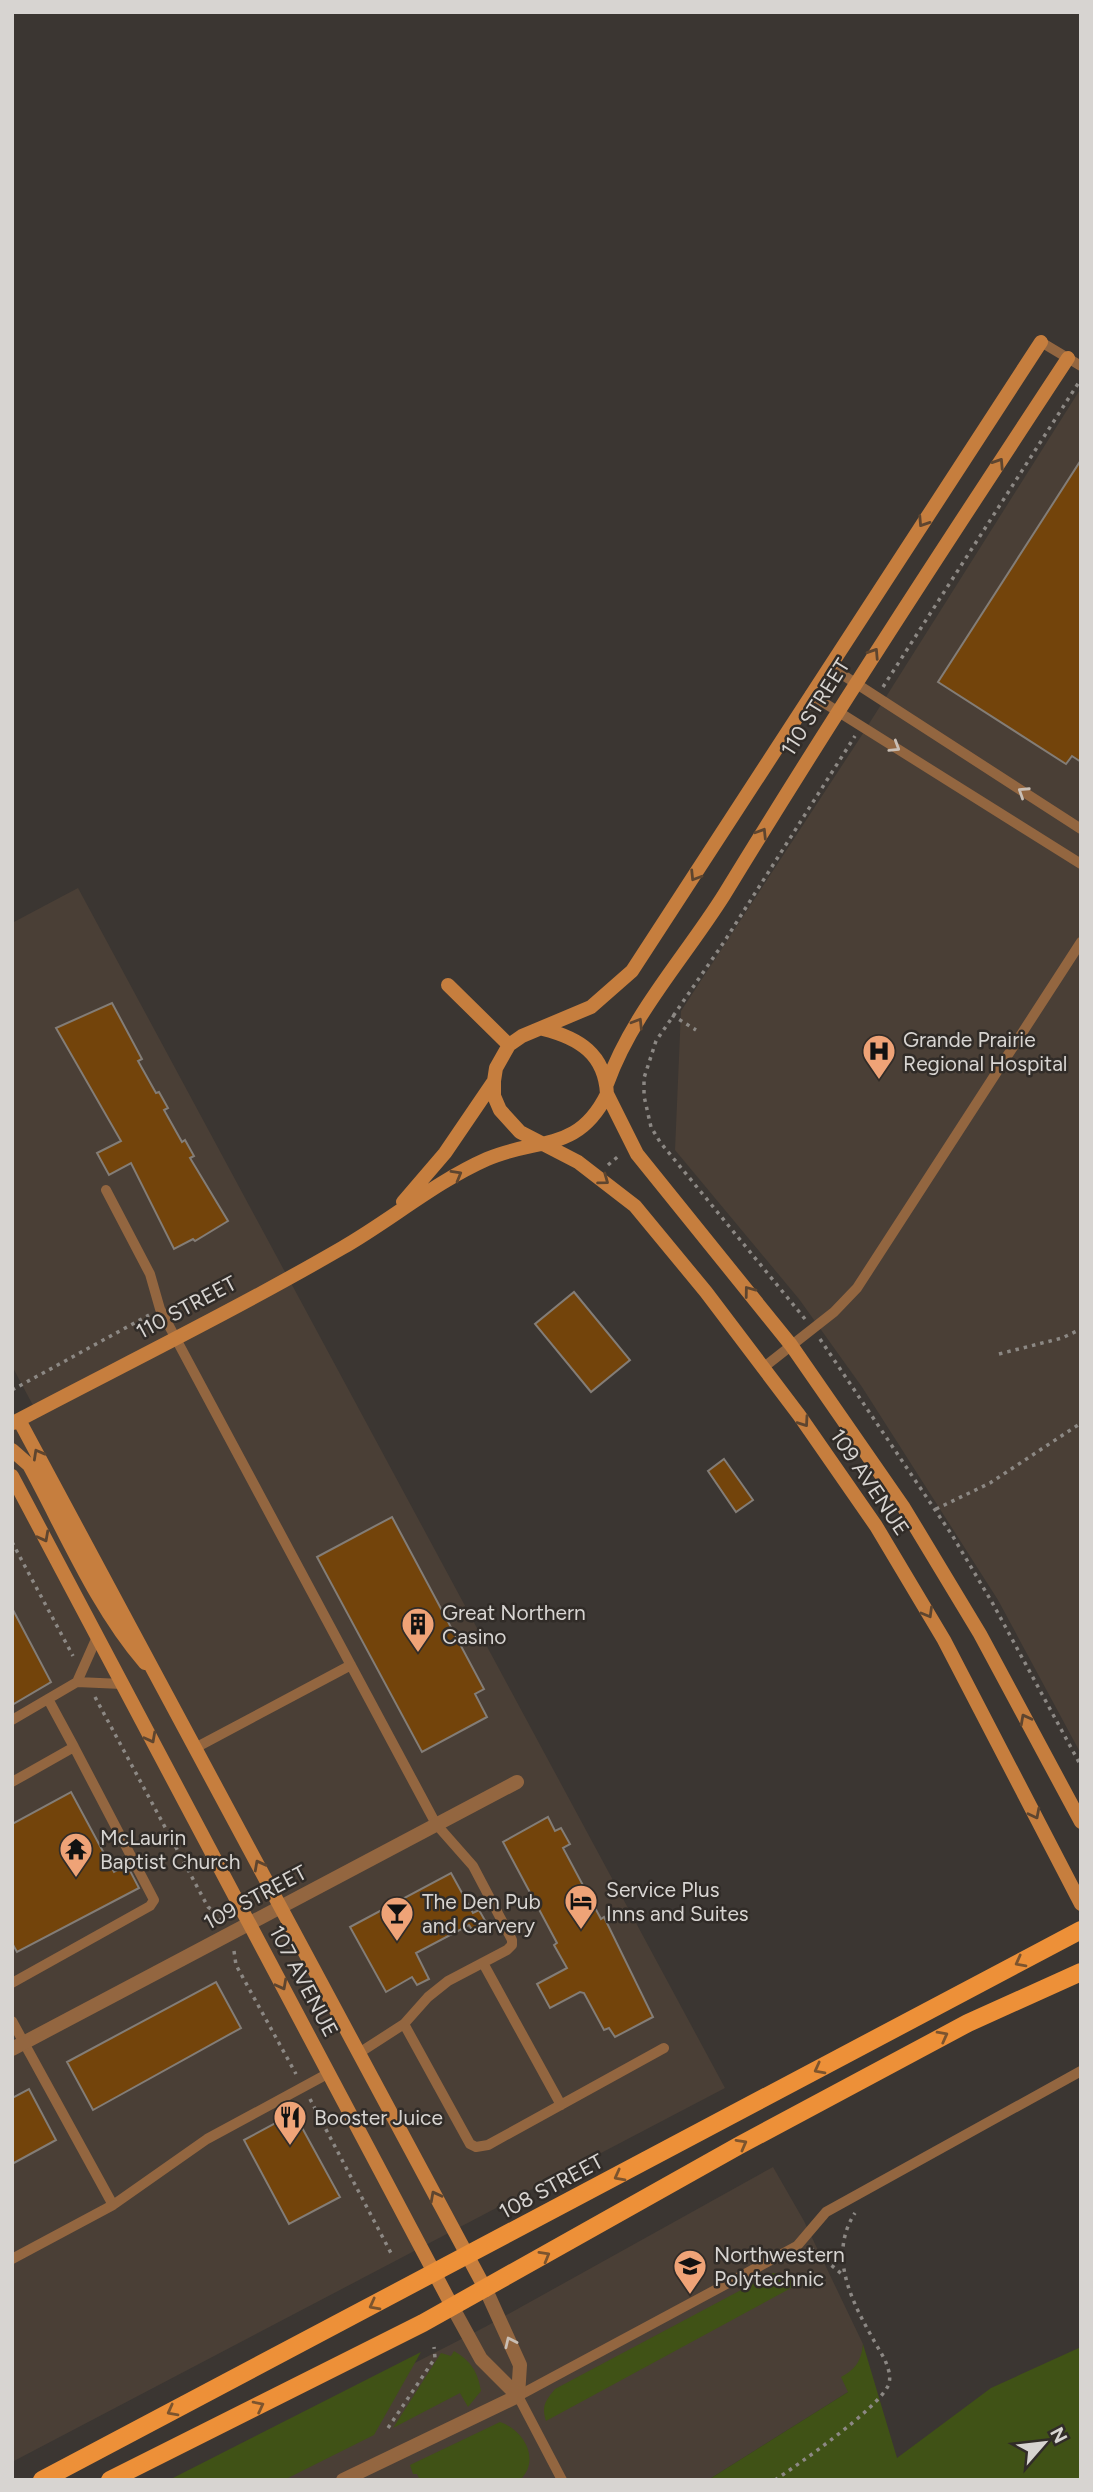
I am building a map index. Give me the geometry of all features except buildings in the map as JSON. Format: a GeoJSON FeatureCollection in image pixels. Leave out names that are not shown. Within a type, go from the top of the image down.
{"type":"FeatureCollection","features":[{"type":"Feature","properties":{"kind":"main road","name":"108 STREET"},"geometry":{"type":"LineString","coordinates":[[42,2480],[1081,1930]]}},
{"type":"Feature","properties":{"kind":"main road"},"geometry":{"type":"LineString","coordinates":[[110,2480],[453,2308],[740,2145],[968,2023],[1081,1972]]}},
{"type":"Feature","properties":{"kind":"street","name":"110 STREET"},"geometry":{"type":"LineString","coordinates":[[543,1029],[591,1007],[632,971],[1041,342]]}},
{"type":"Feature","properties":{"kind":"street","name":"110 STREET"},"geometry":{"type":"LineString","coordinates":[[607,1089],[631,1034],[702,929],[837,710],[1068,358]]}},
{"type":"Feature","properties":{"kind":"street"},"geometry":{"type":"LineString","coordinates":[[448,985],[509,1045]]}},
{"type":"Feature","properties":{"kind":"street"},"geometry":{"type":"LineString","coordinates":[[543,1029],[574,1037],[589,1048],[600,1063],[607,1089],[589,1124],[574,1134],[546,1144],[520,1132],[509,1123],[494,1096],[496,1068],[509,1045],[522,1036],[543,1029]]}},
{"type":"Feature","properties":{"kind":"street","name":"110 STREET"},"geometry":{"type":"LineString","coordinates":[[380,1226],[422,1182],[494,1081]]}},
{"type":"Feature","properties":{"kind":"street","name":"109 AVENUE"},"geometry":{"type":"LineString","coordinates":[[607,1089],[632,1144],[649,1171],[734,1271],[791,1345],[872,1460],[943,1570],[1081,1822]]}},
{"type":"Feature","properties":{"kind":"street","name":"110 STREET"},"geometry":{"type":"LineString","coordinates":[[16,1422],[380,1226],[448,1181],[490,1158],[546,1144]]}},
{"type":"Feature","properties":{"kind":"street","name":"109 AVENUE"},"geometry":{"type":"LineString","coordinates":[[546,1144],[619,1191],[654,1225],[764,1367],[906,1573],[944,1640],[1081,1904]]}},
{"type":"Feature","properties":{"kind":"street","name":"107 AVENUE"},"geometry":{"type":"LineString","coordinates":[[16,1422],[197,1746],[486,2290]]}},
{"type":"Feature","properties":{"kind":"street"},"geometry":{"type":"LineString","coordinates":[[12,1450],[29,1465],[129,1644],[164,1686]]}},
{"type":"Feature","properties":{"kind":"street","name":"107 AVENUE"},"geometry":{"type":"LineString","coordinates":[[12,1476],[481,2360],[518,2396]]}},
{"type":"Feature","properties":{"kind":"street","name":"109 STREET"},"geometry":{"type":"LineString","coordinates":[[18,2046],[517,1782]]}},
{"type":"Feature","properties":{"kind":"street"},"geometry":{"type":"LineString","coordinates":[[343,2480],[518,2396],[520,2365],[486,2290]]}},
{"type":"Feature","properties":{"kind":"lane"},"geometry":{"type":"LineString","coordinates":[[1041,342],[1081,366]]}},
{"type":"Feature","properties":{"kind":"lane"},"geometry":{"type":"LineString","coordinates":[[829,666],[1081,829]]}},
{"type":"Feature","properties":{"kind":"lane"},"geometry":{"type":"LineString","coordinates":[[810,694],[1081,864]]}},
{"type":"Feature","properties":{"kind":"lane"},"geometry":{"type":"LineString","coordinates":[[764,1367],[812,1329],[857,1288],[1081,942]]}},
{"type":"Feature","properties":{"kind":"lane"},"geometry":{"type":"LineString","coordinates":[[106,1190],[150,1274],[160,1309],[174,1336],[436,1824],[473,1866],[512,1940],[512,1945],[507,1950],[448,1981],[428,1997],[404,2024],[359,2053]]}},
{"type":"Feature","properties":{"kind":"lane"},"geometry":{"type":"LineString","coordinates":[[82,1682],[81,1670],[97,1637]]}},
{"type":"Feature","properties":{"kind":"lane"},"geometry":{"type":"LineString","coordinates":[[197,1746],[351,1665]]}},
{"type":"Feature","properties":{"kind":"lane"},"geometry":{"type":"LineString","coordinates":[[12,1720],[82,1682],[122,1684]]}},
{"type":"Feature","properties":{"kind":"lane"},"geometry":{"type":"LineString","coordinates":[[12,1983],[150,1906],[154,1900],[48,1699]]}},
{"type":"Feature","properties":{"kind":"lane"},"geometry":{"type":"LineString","coordinates":[[12,1782],[74,1747]]}},
{"type":"Feature","properties":{"kind":"lane"},"geometry":{"type":"LineString","coordinates":[[483,1963],[561,2105]]}},
{"type":"Feature","properties":{"kind":"lane"},"geometry":{"type":"LineString","coordinates":[[12,2021],[18,2046],[113,2205]]}},
{"type":"Feature","properties":{"kind":"lane"},"geometry":{"type":"LineString","coordinates":[[404,2024],[470,2144],[476,2147],[488,2145],[664,2048]]}},
{"type":"Feature","properties":{"kind":"lane"},"geometry":{"type":"LineString","coordinates":[[557,2478],[518,2396],[797,2246],[826,2211],[1081,2071]]}},
{"type":"Feature","properties":{"kind":"lane"},"geometry":{"type":"LineString","coordinates":[[12,2259],[113,2205],[206,2139],[329,2073]]}},
{"type":"Feature","properties":{"kind":"path"},"geometry":{"type":"LineString","coordinates":[[877,697],[1081,379]]}},
{"type":"Feature","properties":{"kind":"path"},"geometry":{"type":"LineString","coordinates":[[861,726],[724,942],[656,1041],[644,1078],[646,1110],[652,1127],[670,1155],[812,1329],[936,1509],[993,1604],[1081,1766]]}},
{"type":"Feature","properties":{"kind":"path"},"geometry":{"type":"LineString","coordinates":[[672,1015],[696,1030]]}},
{"type":"Feature","properties":{"kind":"path"},"geometry":{"type":"LineString","coordinates":[[597,1175],[652,1127]]}},
{"type":"Feature","properties":{"kind":"path"},"geometry":{"type":"LineString","coordinates":[[12,1390],[160,1309]]}},
{"type":"Feature","properties":{"kind":"path"},"geometry":{"type":"LineString","coordinates":[[999,1354],[1062,1338],[1081,1329]]}},
{"type":"Feature","properties":{"kind":"path"},"geometry":{"type":"LineString","coordinates":[[936,1509],[990,1483],[1081,1423]]}},
{"type":"Feature","properties":{"kind":"path"},"geometry":{"type":"LineString","coordinates":[[12,1542],[81,1670]]}},
{"type":"Feature","properties":{"kind":"path"},"geometry":{"type":"LineString","coordinates":[[82,1682],[208,1907],[217,1913],[228,1935],[236,1965],[304,2087],[392,2256]]}},
{"type":"Feature","properties":{"kind":"path"},"geometry":{"type":"LineString","coordinates":[[843,2275],[847,2231],[853,2215],[861,2208]]}},
{"type":"Feature","properties":{"kind":"path"},"geometry":{"type":"LineString","coordinates":[[775,2480],[849,2424],[888,2386],[890,2374],[843,2275],[802,2241]]}},
{"type":"Feature","properties":{"kind":"path"},"geometry":{"type":"LineString","coordinates":[[388,2428],[435,2358],[434,2347]]}},
{"type":"Feature","properties":{"kind":"shaded area","name":"Grande Prairie Regional Hospital"},"geometry":{"type":"Polygon","coordinates":[[[1081,388],[1081,1754],[998,1600],[862,1387],[799,1299],[675,1150],[681,1011],[860,738],[1081,388]]]}},
{"type":"Feature","properties":{"kind":"shaded area"},"geometry":{"type":"Polygon","coordinates":[[[78,888],[725,2088],[12,2462],[12,1424],[36,1411],[12,1366],[12,923],[78,888]]]}},
{"type":"Feature","properties":{"kind":"shaded area","name":"Northwestern Polytechnic"},"geometry":{"type":"Polygon","coordinates":[[[773,2167],[804,2221],[863,2344],[862,2358],[853,2370],[848,2392],[708,2480],[186,2480],[485,2327],[773,2167]]]}},
{"type":"Feature","properties":{"kind":"green space"},"geometry":{"type":"Polygon","coordinates":[[[773,2273],[790,2275],[797,2281],[793,2287],[546,2421],[545,2404],[555,2389],[773,2273]]]}},
{"type":"Feature","properties":{"kind":"green space"},"geometry":{"type":"Polygon","coordinates":[[[863,2344],[897,2458],[991,2388],[1081,2347],[1081,2480],[708,2480],[848,2392],[841,2377],[857,2364],[863,2344]]]}},
{"type":"Feature","properties":{"kind":"green space"},"geometry":{"type":"Polygon","coordinates":[[[454,2351],[473,2368],[481,2391],[468,2407],[460,2393],[393,2428],[441,2353],[451,2356],[454,2351]]]}},
{"type":"Feature","properties":{"kind":"green space"},"geometry":{"type":"Polygon","coordinates":[[[421,2352],[374,2435],[284,2480],[169,2480],[421,2352]]]}},
{"type":"Feature","properties":{"kind":"green space"},"geometry":{"type":"Polygon","coordinates":[[[500,2422],[516,2432],[527,2446],[529,2464],[520,2480],[420,2480],[417,2474],[413,2474],[410,2465],[500,2422]]]}},
{"type":"Feature","properties":{"kind":"place","name":"Grande Prairie Regional Hospital"},"geometry":{"type":"Point","coordinates":[879,1081]}},
{"type":"Feature","properties":{"kind":"place","name":"Great Northern Casino"},"geometry":{"type":"Point","coordinates":[418,1654]}},
{"type":"Feature","properties":{"kind":"place","name":"McLaurin Baptist Church"},"geometry":{"type":"Point","coordinates":[76,1879]}},
{"type":"Feature","properties":{"kind":"place","name":"Service Plus Inns and Suites"},"geometry":{"type":"Point","coordinates":[581,1931]}},
{"type":"Feature","properties":{"kind":"place","name":"The Den Pub and Carvery"},"geometry":{"type":"Point","coordinates":[397,1943]}},
{"type":"Feature","properties":{"kind":"place","name":"Booster Juice"},"geometry":{"type":"Point","coordinates":[290,2147]}},
{"type":"Feature","properties":{"kind":"place","name":"Northwestern Polytechnic"},"geometry":{"type":"Point","coordinates":[690,2296]}}]}
